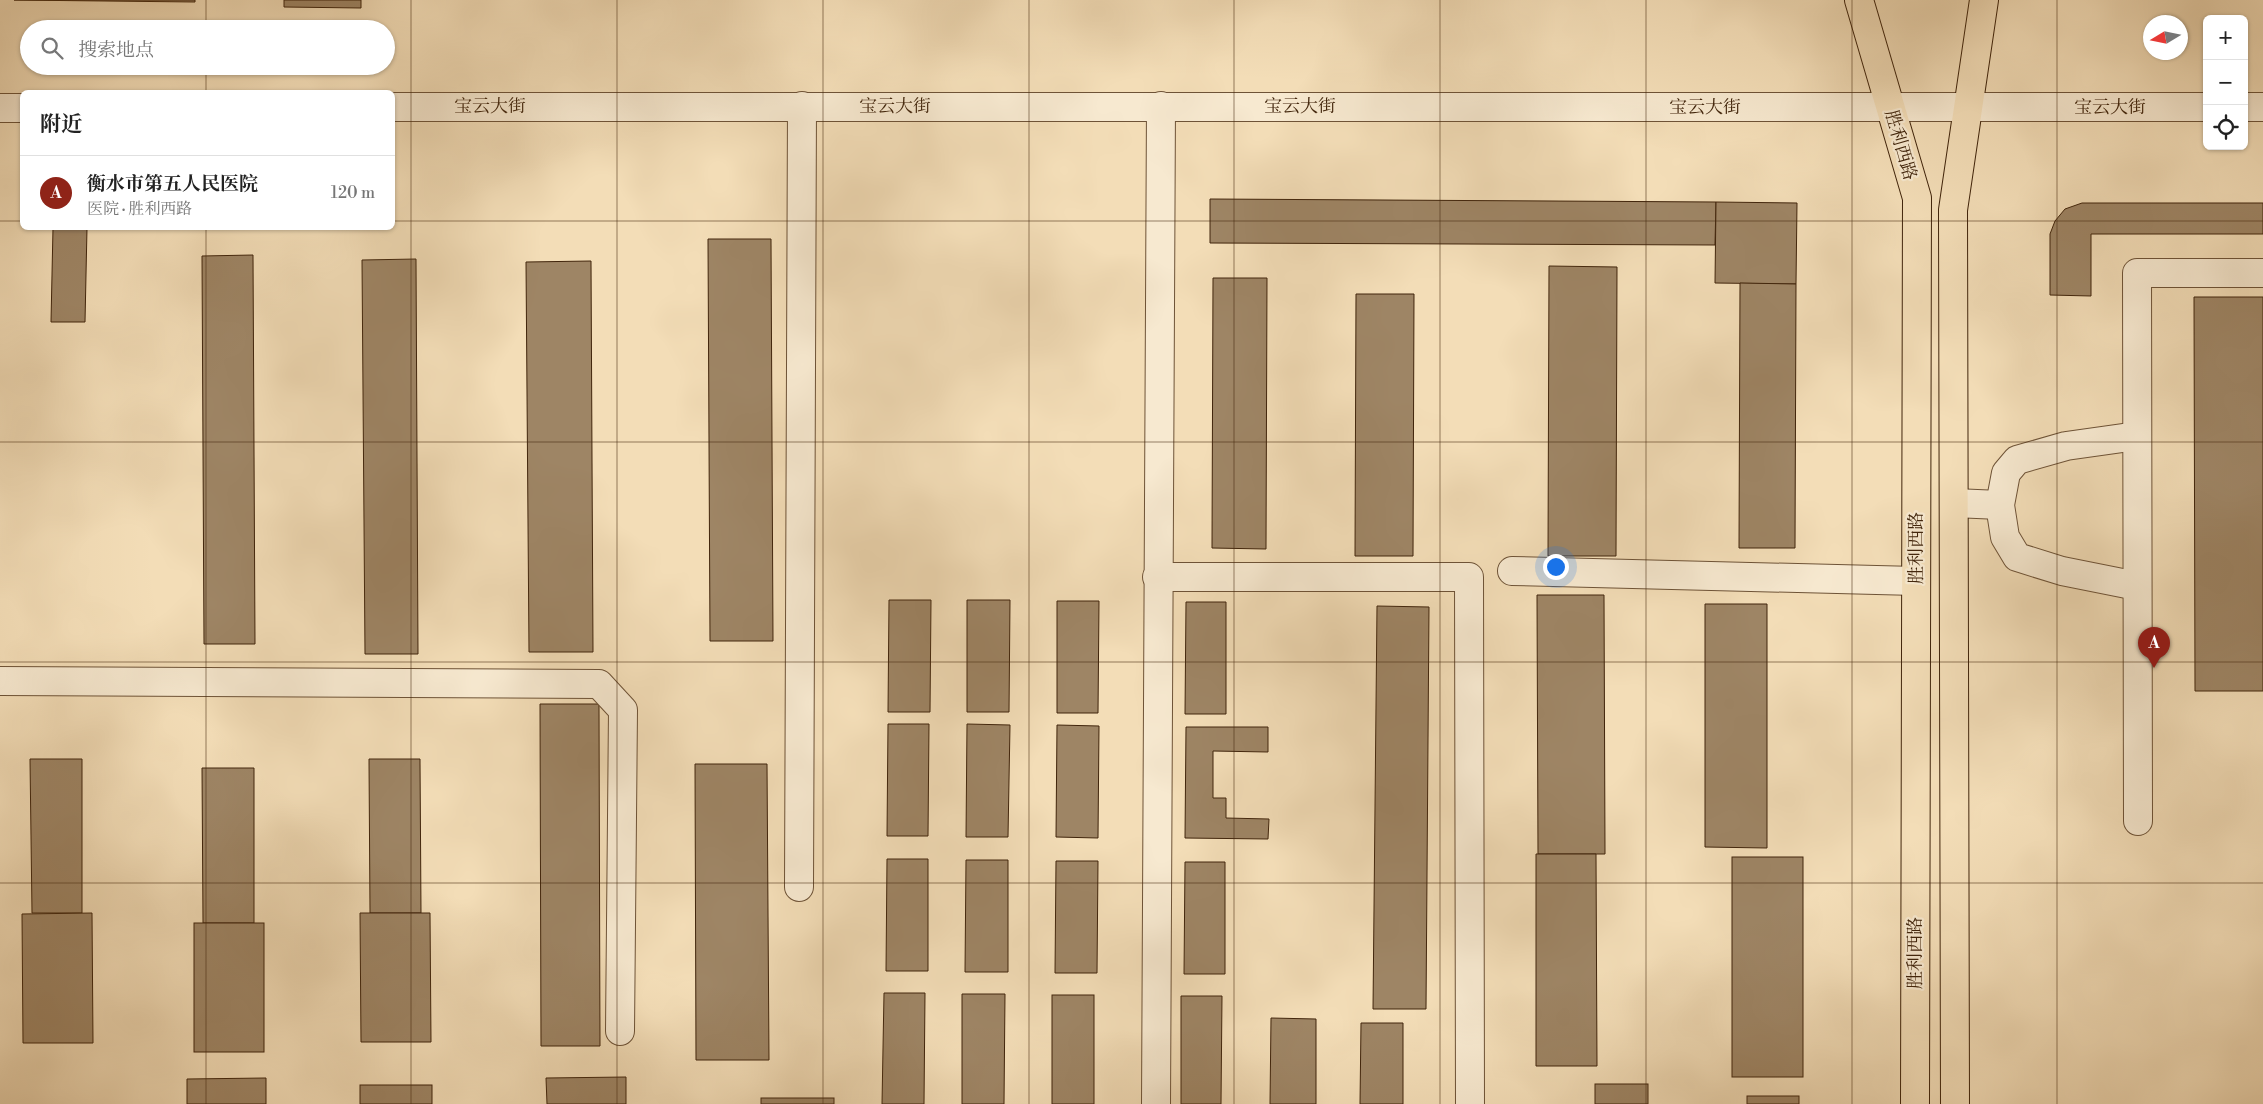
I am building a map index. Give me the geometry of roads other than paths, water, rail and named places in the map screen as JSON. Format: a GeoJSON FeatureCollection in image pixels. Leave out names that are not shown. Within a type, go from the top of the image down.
{"type":"FeatureCollection","features":[{"type":"Feature","properties":{"kind":"main road","name":"胜利西路"},"geometry":{"type":"LineString","coordinates":[[1859,0],[1917,198],[1915,1104]]}},
{"type":"Feature","properties":{"kind":"main road"},"geometry":{"type":"LineString","coordinates":[[1955,1104],[1953,210],[1984,0]]}},
{"type":"Feature","properties":{"kind":"street"},"geometry":{"type":"LineString","coordinates":[[799,887],[802,106]]}},
{"type":"Feature","properties":{"kind":"street"},"geometry":{"type":"LineString","coordinates":[[1156,1104],[1157,577],[1161,106]]}},
{"type":"Feature","properties":{"kind":"street","name":"宝云大街"},"geometry":{"type":"LineString","coordinates":[[395,107],[2203,107]]}},
{"type":"Feature","properties":{"kind":"street"},"geometry":{"type":"LineString","coordinates":[[2248,107],[2263,107]]}},
{"type":"Feature","properties":{"kind":"street"},"geometry":{"type":"LineString","coordinates":[[0,108],[20,108]]}},
{"type":"Feature","properties":{"kind":"street"},"geometry":{"type":"LineString","coordinates":[[2138,821],[2137,273],[2263,273]]}},
{"type":"Feature","properties":{"kind":"street"},"geometry":{"type":"LineString","coordinates":[[2137,436],[2066,446],[2017,460],[2006,473],[2000,505],[2005,537],[2017,556],[2062,571],[2138,586]]}},
{"type":"Feature","properties":{"kind":"street"},"geometry":{"type":"LineString","coordinates":[[1954,503],[2000,505]]}},
{"type":"Feature","properties":{"kind":"street"},"geometry":{"type":"LineString","coordinates":[[1512,570],[1916,581]]}},
{"type":"Feature","properties":{"kind":"street"},"geometry":{"type":"LineString","coordinates":[[1157,577],[1469,577],[1470,1104]]}},
{"type":"Feature","properties":{"kind":"street"},"geometry":{"type":"LineString","coordinates":[[0,681],[599,684],[623,710],[620,1031]]}},
{"type":"Feature","properties":{"kind":"place","name":"衡水市第五人民医院"},"geometry":{"type":"Point","coordinates":[2154,668]}}]}
